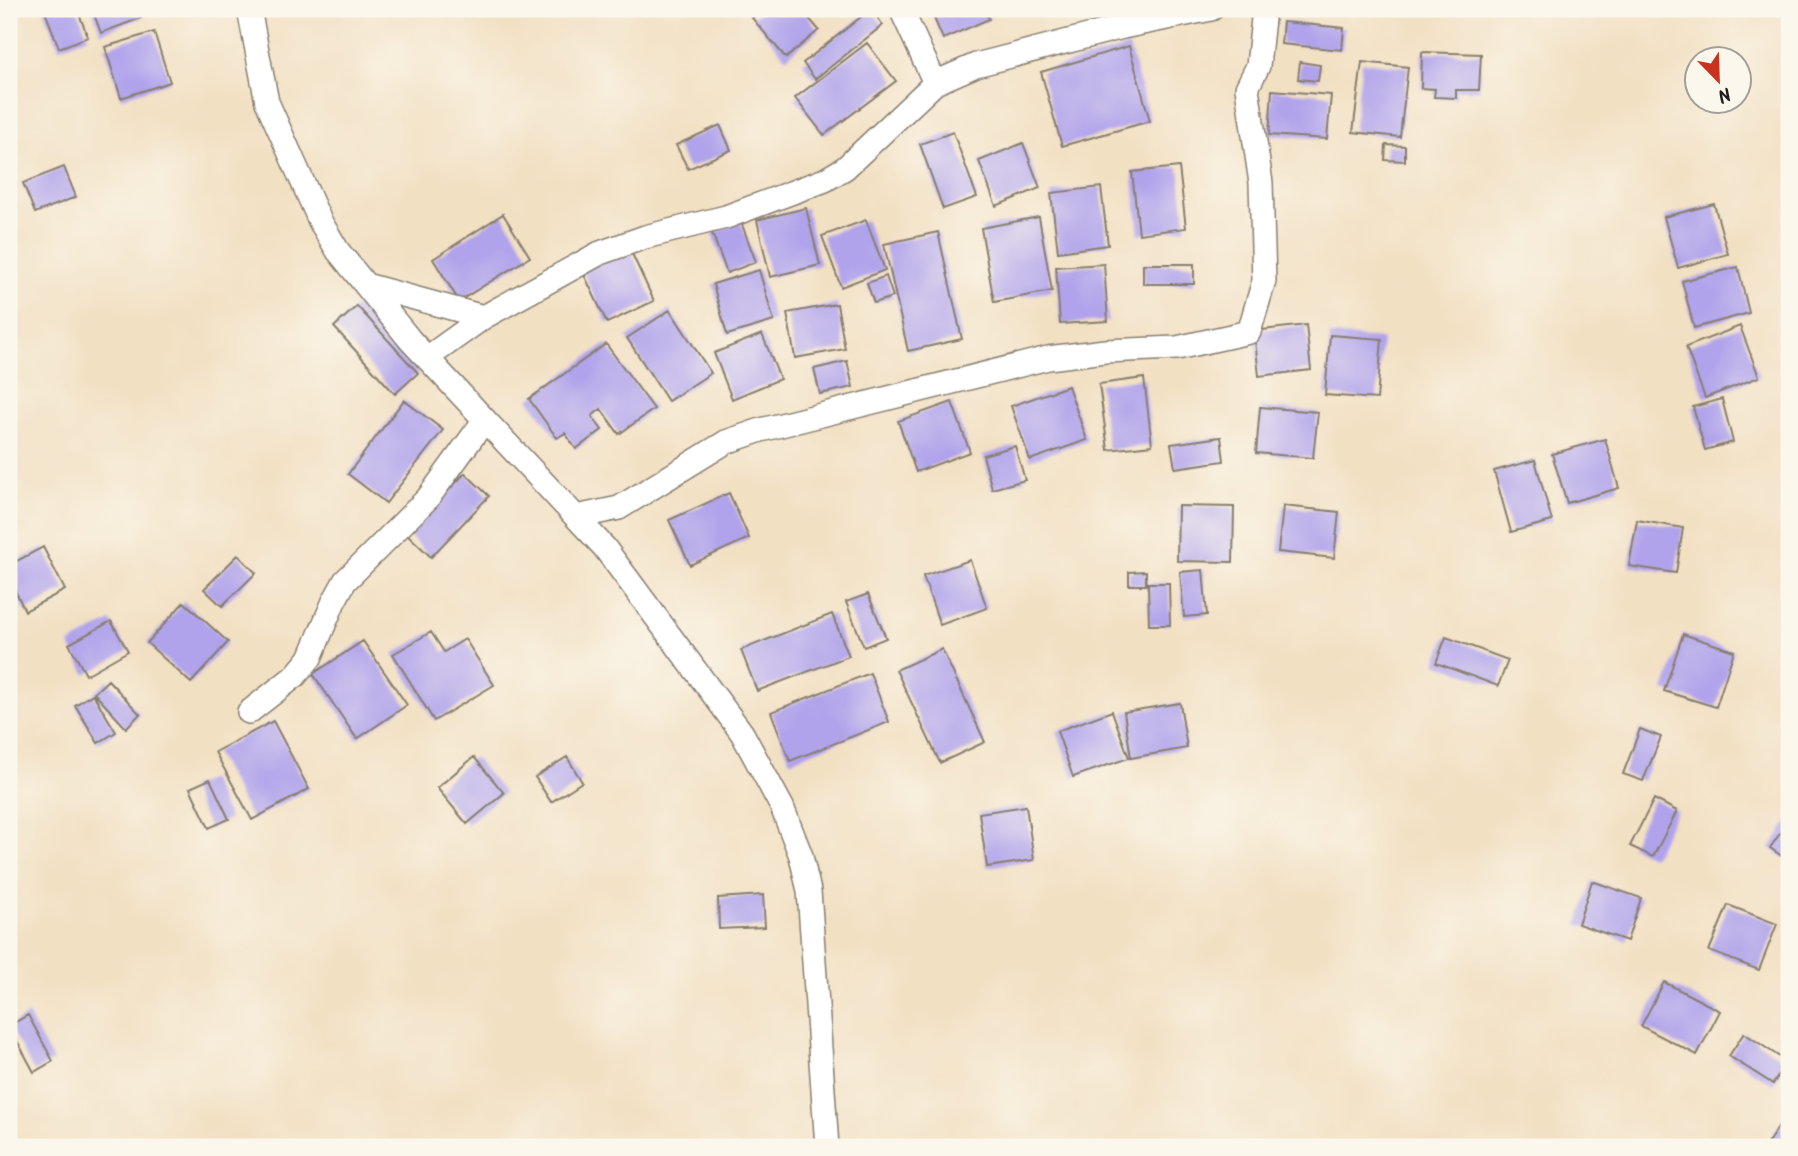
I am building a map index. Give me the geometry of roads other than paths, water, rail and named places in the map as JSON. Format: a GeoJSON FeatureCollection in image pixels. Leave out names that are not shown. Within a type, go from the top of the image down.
{"type":"FeatureCollection","features":[{"type":"Feature","properties":{"kind":"street"},"geometry":{"type":"LineString","coordinates":[[249,9],[267,102],[320,221],[338,251],[427,358],[604,547],[742,733],[782,807],[801,856],[810,891],[827,1147]]}},
{"type":"Feature","properties":{"kind":"street"},"geometry":{"type":"LineString","coordinates":[[901,9],[935,83]]}},
{"type":"Feature","properties":{"kind":"street"},"geometry":{"type":"LineString","coordinates":[[427,358],[484,317],[600,253],[645,237],[726,217],[825,180],[845,168],[935,83],[976,65],[1123,27],[1211,9]]}},
{"type":"Feature","properties":{"kind":"street"},"geometry":{"type":"LineString","coordinates":[[576,517],[619,508],[726,442],[761,430],[1048,358],[1105,351],[1177,348],[1249,332],[1264,281],[1261,183],[1247,89],[1258,66],[1264,9]]}},
{"type":"Feature","properties":{"kind":"street"},"geometry":{"type":"LineString","coordinates":[[366,285],[484,317]]}},
{"type":"Feature","properties":{"kind":"street"},"geometry":{"type":"LineString","coordinates":[[249,712],[295,676],[310,658],[345,581],[428,498],[484,421]]}}]}
